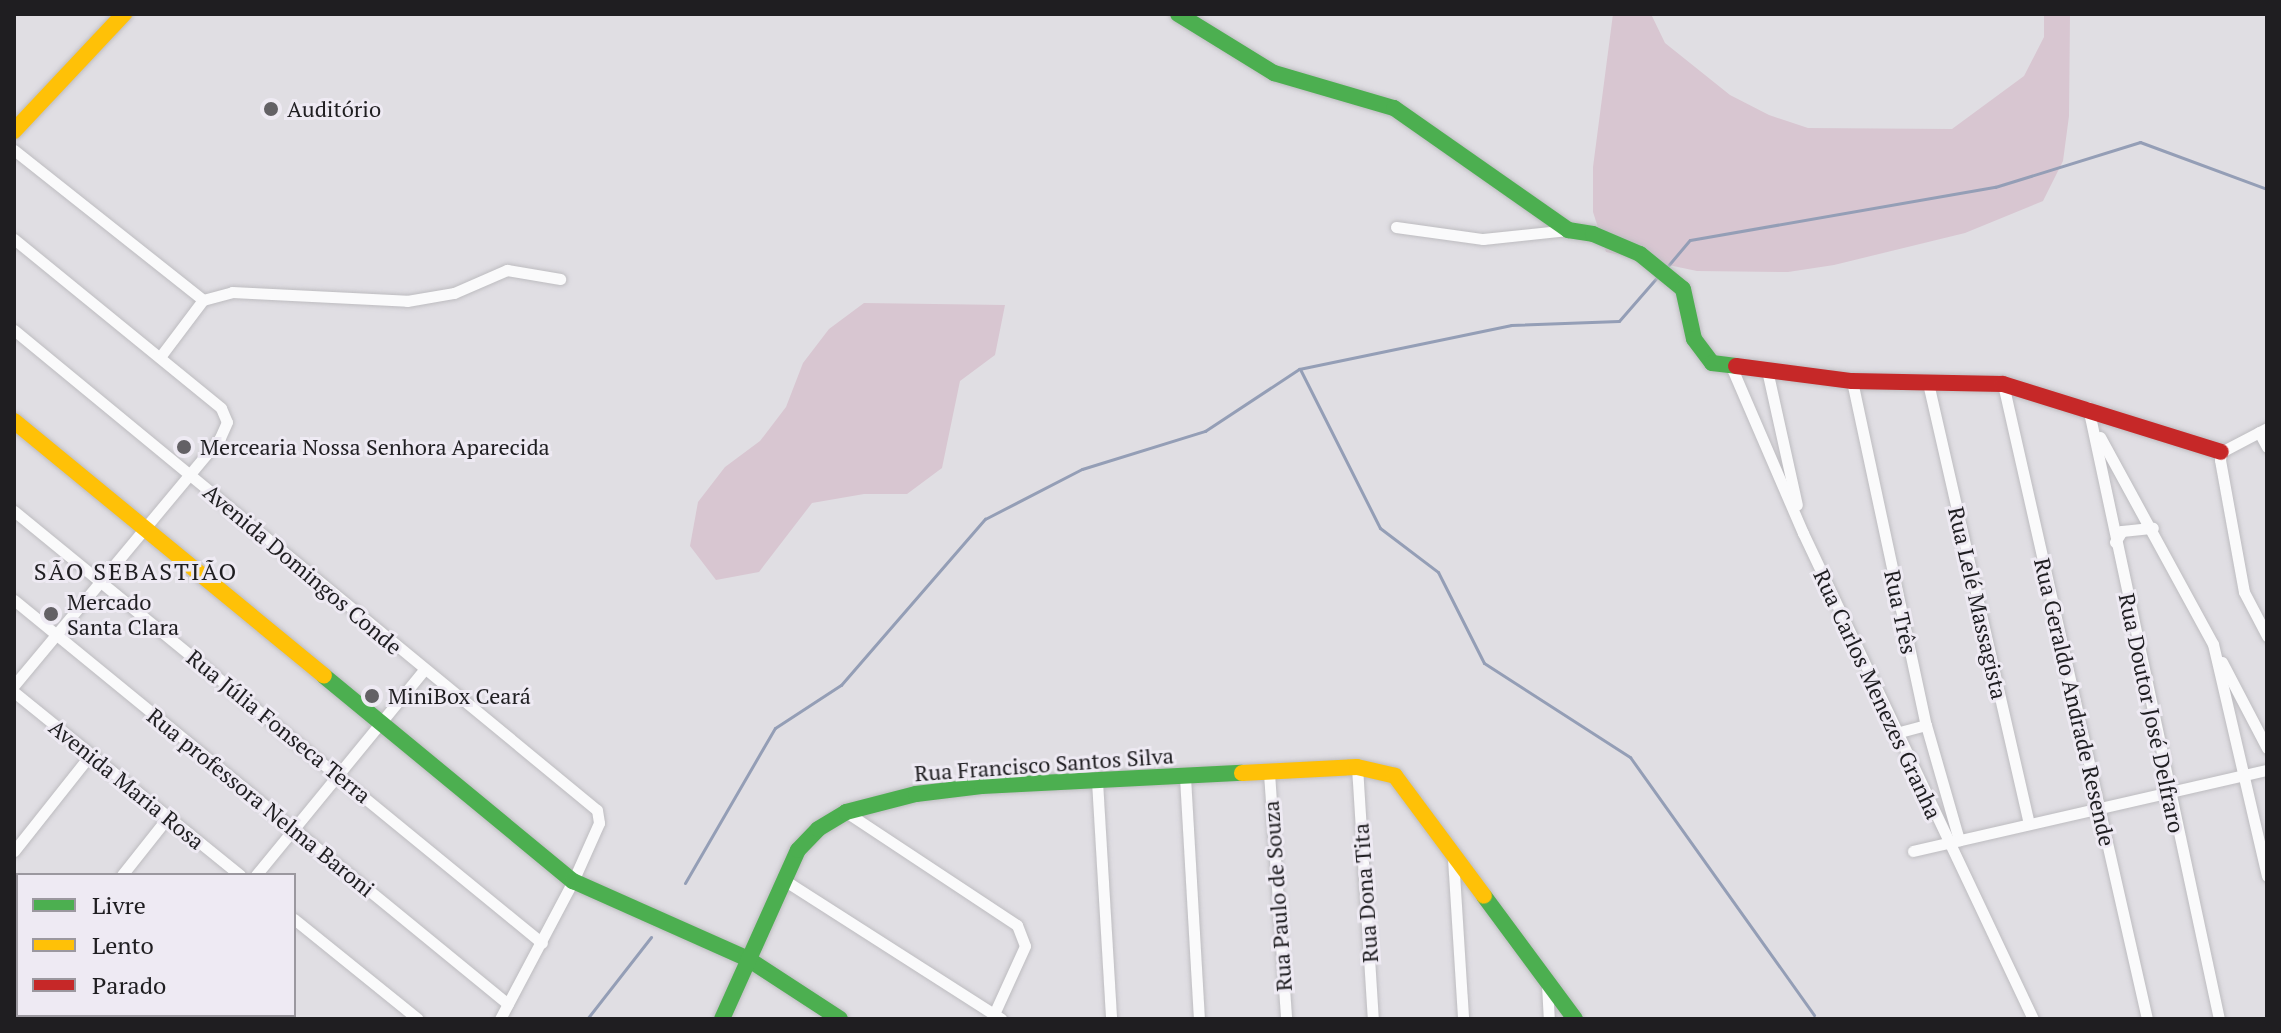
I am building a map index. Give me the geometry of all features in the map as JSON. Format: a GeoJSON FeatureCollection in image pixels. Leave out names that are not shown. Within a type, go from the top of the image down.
{"type":"FeatureCollection","features":[{"type":"Feature","properties":{"kind":"street"},"geometry":{"type":"LineString","coordinates":[[14,131],[81,56],[124,14]]}},
{"type":"Feature","properties":{"kind":"street"},"geometry":{"type":"LineString","coordinates":[[1178,14],[1274,73],[1394,108],[1568,230],[1628,249],[1672,275],[1683,289],[1690,328],[1706,358],[1731,366],[1852,381],[2003,384],[2088,407],[2221,452],[2263,430],[2267,447]]}},
{"type":"Feature","properties":{"kind":"street"},"geometry":{"type":"LineString","coordinates":[[14,118],[56,71],[81,56]]}},
{"type":"Feature","properties":{"kind":"street"},"geometry":{"type":"LineString","coordinates":[[14,150],[203,300]]}},
{"type":"Feature","properties":{"kind":"street"},"geometry":{"type":"LineString","coordinates":[[1396,227],[1483,239],[1568,230]]}},
{"type":"Feature","properties":{"kind":"street"},"geometry":{"type":"LineString","coordinates":[[14,239],[221,408],[226,430],[102,583],[14,685]]}},
{"type":"Feature","properties":{"kind":"street"},"geometry":{"type":"LineString","coordinates":[[160,357],[203,300],[232,292],[407,301],[454,293],[507,270],[560,279]]}},
{"type":"Feature","properties":{"kind":"street","name":"Avenida Domingos Conde"},"geometry":{"type":"LineString","coordinates":[[14,330],[592,806],[599,823],[573,881]]}},
{"type":"Feature","properties":{"kind":"street","name":"Rua Carlos Menezes Granha"},"geometry":{"type":"LineString","coordinates":[[1731,366],[1803,533],[1896,733],[1954,841],[2033,1019]]}},
{"type":"Feature","properties":{"kind":"street"},"geometry":{"type":"LineString","coordinates":[[1767,370],[1803,533]]}},
{"type":"Feature","properties":{"kind":"street","name":"Rua Três"},"geometry":{"type":"LineString","coordinates":[[1852,381],[1954,841]]}},
{"type":"Feature","properties":{"kind":"street","name":"Rua Lelé Massagista"},"geometry":{"type":"LineString","coordinates":[[1928,383],[2029,823]]}},
{"type":"Feature","properties":{"kind":"street","name":"Rua Geraldo Andrade Resende"},"geometry":{"type":"LineString","coordinates":[[2003,384],[2147,1019]]}},
{"type":"Feature","properties":{"kind":"street","name":"Rua Doutor José Delfraro"},"geometry":{"type":"LineString","coordinates":[[2088,407],[2219,1019]]}},
{"type":"Feature","properties":{"kind":"street"},"geometry":{"type":"LineString","coordinates":[[14,421],[382,719],[573,881],[748,959],[840,1019]]}},
{"type":"Feature","properties":{"kind":"street"},"geometry":{"type":"LineString","coordinates":[[2095,429],[2153,528],[2267,748]]}},
{"type":"Feature","properties":{"kind":"street"},"geometry":{"type":"LineString","coordinates":[[2221,452],[2244,592],[2267,636]]}},
{"type":"Feature","properties":{"kind":"street","name":"Rua Júlia Fonseca Terra"},"geometry":{"type":"LineString","coordinates":[[14,511],[542,943]]}},
{"type":"Feature","properties":{"kind":"street"},"geometry":{"type":"LineString","coordinates":[[2115,542],[2122,531],[2153,528]]}},
{"type":"Feature","properties":{"kind":"street","name":"Rua professora Nelma Baroni"},"geometry":{"type":"LineString","coordinates":[[14,600],[508,1004]]}},
{"type":"Feature","properties":{"kind":"street"},"geometry":{"type":"LineString","coordinates":[[2213,644],[2267,876]]}},
{"type":"Feature","properties":{"kind":"street"},"geometry":{"type":"LineString","coordinates":[[258,873],[424,670]]}},
{"type":"Feature","properties":{"kind":"street","name":"Avenida Maria Rosa"},"geometry":{"type":"LineString","coordinates":[[14,692],[238,873]]}},
{"type":"Feature","properties":{"kind":"street"},"geometry":{"type":"LineString","coordinates":[[1896,733],[1926,725]]}},
{"type":"Feature","properties":{"kind":"street"},"geometry":{"type":"LineString","coordinates":[[14,851],[90,755]]}},
{"type":"Feature","properties":{"kind":"street","name":"Rua Francisco Santos Silva"},"geometry":{"type":"LineString","coordinates":[[722,1019],[798,850],[818,829],[846,812],[916,794],[1357,767],[1381,769],[1395,776],[1453,858]]}},
{"type":"Feature","properties":{"kind":"street","name":"Rua Dona Tita"},"geometry":{"type":"LineString","coordinates":[[1357,767],[1373,1019]]}},
{"type":"Feature","properties":{"kind":"street"},"geometry":{"type":"LineString","coordinates":[[1913,851],[2099,805],[2267,770]]}},
{"type":"Feature","properties":{"kind":"street","name":"Rua Paulo de Souza"},"geometry":{"type":"LineString","coordinates":[[1269,773],[1286,1019]]}},
{"type":"Feature","properties":{"kind":"street"},"geometry":{"type":"LineString","coordinates":[[1185,777],[1199,1019]]}},
{"type":"Feature","properties":{"kind":"street"},"geometry":{"type":"LineString","coordinates":[[1097,781],[1111,1019]]}},
{"type":"Feature","properties":{"kind":"street"},"geometry":{"type":"LineString","coordinates":[[784,880],[998,1016],[1025,946],[1017,925],[846,812]]}},
{"type":"Feature","properties":{"kind":"street"},"geometry":{"type":"LineString","coordinates":[[124,873],[168,817]]}},
{"type":"Feature","properties":{"kind":"street"},"geometry":{"type":"LineString","coordinates":[[1453,858],[1575,1019]]}},
{"type":"Feature","properties":{"kind":"street"},"geometry":{"type":"LineString","coordinates":[[1453,858],[1463,1019]]}},
{"type":"Feature","properties":{"kind":"street"},"geometry":{"type":"LineString","coordinates":[[500,1019],[573,881]]}},
{"type":"Feature","properties":{"kind":"street"},"geometry":{"type":"LineString","coordinates":[[296,921],[418,1019]]}},
{"type":"Feature","properties":{"kind":"street"},"geometry":{"type":"LineString","coordinates":[[1547,984],[1549,1019]]}},
{"type":"Feature","properties":{"kind":"street"},"geometry":{"type":"LineString","coordinates":[[396,1019],[404,1008]]}},
{"type":"Feature","properties":{"kind":"shaded area"},"geometry":{"type":"Polygon","coordinates":[[[1613,14],[1651,14],[1665,43],[1730,95],[1769,115],[1808,128],[1952,129],[2024,76],[2044,37],[2044,14],[2070,14],[2069,116],[2063,161],[2043,201],[1965,233],[1834,265],[1788,272],[1697,271],[1606,252],[1593,212],[1593,167],[1613,14]]]}},
{"type":"Feature","properties":{"kind":"shaded area"},"geometry":{"type":"Polygon","coordinates":[[[864,303],[1005,305],[995,355],[960,381],[942,468],[907,494],[864,494],[812,503],[759,572],[716,580],[690,546],[698,502],[725,467],[760,441],[786,407],[803,363],[829,329],[864,303]]]}},
{"type":"Feature","properties":{"kind":"waterway"},"geometry":{"type":"LineString","coordinates":[[1667,267],[1690,240],[1995,187],[2140,142],[2267,189]]}},
{"type":"Feature","properties":{"kind":"waterway"},"geometry":{"type":"LineString","coordinates":[[685,883],[775,728],[841,685],[985,519],[1082,469],[1205,431],[1299,369],[1511,325],[1619,321],[1659,275]]}},
{"type":"Feature","properties":{"kind":"waterway"},"geometry":{"type":"LineString","coordinates":[[1300,369],[1380,528],[1438,572],[1484,663],[1630,757],[1814,1015]]}},
{"type":"Feature","properties":{"kind":"waterway"},"geometry":{"type":"LineString","coordinates":[[587,1019],[651,937]]}},
{"type":"Feature","properties":{"kind":"traffic: fast"},"geometry":{"type":"LineString","coordinates":[[1178,14],[1274,73],[1394,108],[1568,230],[1593,234],[1640,254],[1683,289],[1694,339],[1712,363],[1736,366]]}},
{"type":"Feature","properties":{"kind":"traffic: fast"},"geometry":{"type":"LineString","coordinates":[[324,676],[573,881],[748,959],[840,1019]]}},
{"type":"Feature","properties":{"kind":"traffic: fast"},"geometry":{"type":"LineString","coordinates":[[722,1019],[798,850],[818,829],[846,812],[916,794],[982,786],[1242,773]]}},
{"type":"Feature","properties":{"kind":"traffic: fast"},"geometry":{"type":"LineString","coordinates":[[1484,896],[1575,1019]]}},
{"type":"Feature","properties":{"kind":"traffic: slow"},"geometry":{"type":"LineString","coordinates":[[14,131],[124,14]]}},
{"type":"Feature","properties":{"kind":"traffic: slow"},"geometry":{"type":"LineString","coordinates":[[14,421],[324,676]]}},
{"type":"Feature","properties":{"kind":"traffic: slow"},"geometry":{"type":"LineString","coordinates":[[1242,773],[1357,767],[1395,776],[1484,896]]}},
{"type":"Feature","properties":{"kind":"traffic: jam"},"geometry":{"type":"LineString","coordinates":[[1736,366],[1852,381],[2003,384],[2221,452]]}},
{"type":"Feature","properties":{"kind":"place","name":"Auditório"},"geometry":{"type":"Point","coordinates":[271,109]}},
{"type":"Feature","properties":{"kind":"place","name":"Mercearia Nossa Senhora Aparecida"},"geometry":{"type":"Point","coordinates":[184,447]}},
{"type":"Feature","properties":{"kind":"place","name":"Mercado Santa Clara"},"geometry":{"type":"Point","coordinates":[51,614]}},
{"type":"Feature","properties":{"kind":"place","name":"MiniBox Ceará"},"geometry":{"type":"Point","coordinates":[372,696]}},
{"type":"Feature","properties":{"kind":"district","name":"SÃO SEBASTIÃO"},"geometry":{"type":"Point","coordinates":[136,572]}}]}
